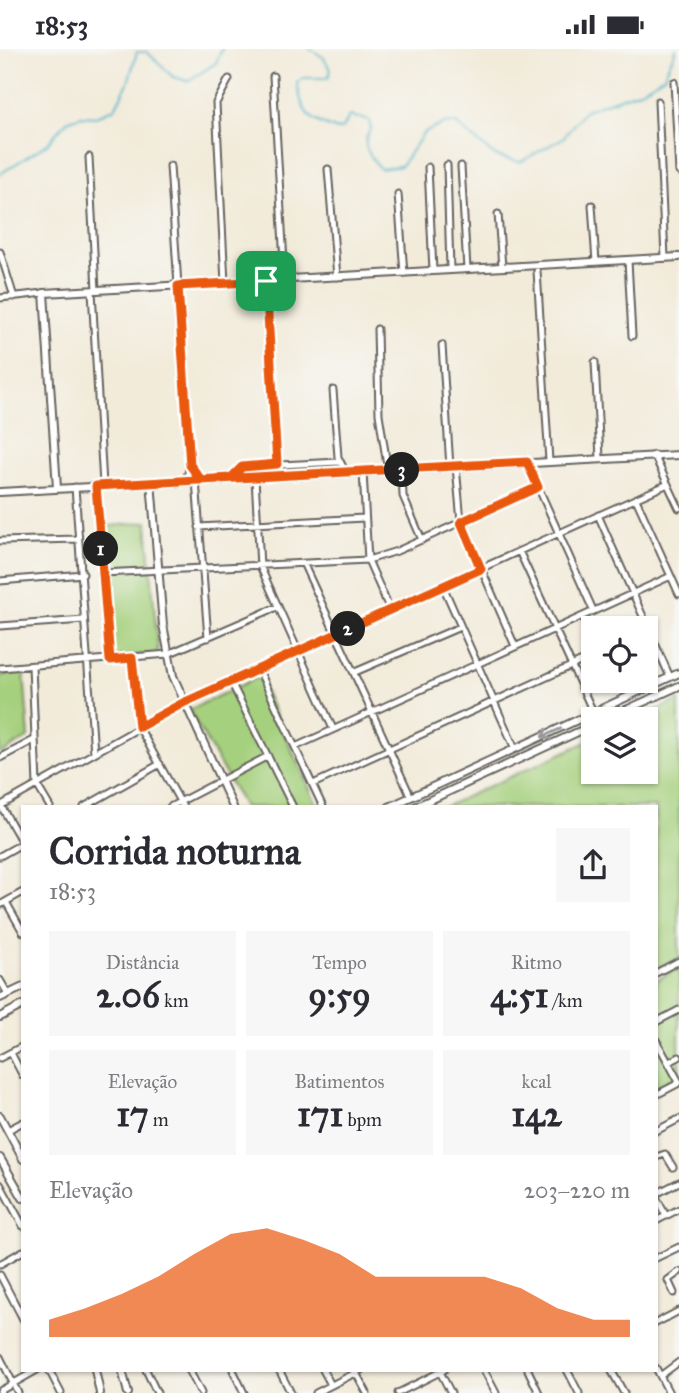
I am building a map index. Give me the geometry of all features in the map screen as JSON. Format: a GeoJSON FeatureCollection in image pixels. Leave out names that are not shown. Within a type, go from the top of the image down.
{"type":"FeatureCollection","features":[{"type":"Feature","properties":{"kind":"street"},"geometry":{"type":"LineString","coordinates":[[273,76],[285,279]]}},
{"type":"Feature","properties":{"kind":"street"},"geometry":{"type":"LineString","coordinates":[[225,283],[216,103],[229,79]]}},
{"type":"Feature","properties":{"kind":"street"},"geometry":{"type":"LineString","coordinates":[[674,82],[679,172]]}},
{"type":"Feature","properties":{"kind":"street"},"geometry":{"type":"LineString","coordinates":[[658,101],[665,258]]}},
{"type":"Feature","properties":{"kind":"street"},"geometry":{"type":"LineString","coordinates":[[89,157],[102,573],[110,660]]}},
{"type":"Feature","properties":{"kind":"street"},"geometry":{"type":"LineString","coordinates":[[447,165],[450,270]]}},
{"type":"Feature","properties":{"kind":"street"},"geometry":{"type":"LineString","coordinates":[[170,166],[190,465],[186,481]]}},
{"type":"Feature","properties":{"kind":"street"},"geometry":{"type":"LineString","coordinates":[[461,166],[467,269]]}},
{"type":"Feature","properties":{"kind":"street"},"geometry":{"type":"LineString","coordinates":[[428,167],[433,271]]}},
{"type":"Feature","properties":{"kind":"street"},"geometry":{"type":"LineString","coordinates":[[328,169],[337,277]]}},
{"type":"Feature","properties":{"kind":"street"},"geometry":{"type":"LineString","coordinates":[[398,194],[404,273]]}},
{"type":"Feature","properties":{"kind":"street"},"geometry":{"type":"LineString","coordinates":[[592,205],[596,262]]}},
{"type":"Feature","properties":{"kind":"street"},"geometry":{"type":"LineString","coordinates":[[498,213],[502,267]]}},
{"type":"Feature","properties":{"kind":"street"},"geometry":{"type":"LineString","coordinates":[[0,251],[14,297]]}},
{"type":"Feature","properties":{"kind":"street"},"geometry":{"type":"LineString","coordinates":[[0,297],[679,257]]}},
{"type":"Feature","properties":{"kind":"street"},"geometry":{"type":"LineString","coordinates":[[628,260],[632,335]]}},
{"type":"Feature","properties":{"kind":"street"},"geometry":{"type":"LineString","coordinates":[[537,271],[549,461]]}},
{"type":"Feature","properties":{"kind":"street"},"geometry":{"type":"LineString","coordinates":[[266,281],[277,464]]}},
{"type":"Feature","properties":{"kind":"street"},"geometry":{"type":"LineString","coordinates":[[44,293],[57,488]]}},
{"type":"Feature","properties":{"kind":"street"},"geometry":{"type":"LineString","coordinates":[[377,329],[379,414],[388,471]]}},
{"type":"Feature","properties":{"kind":"street"},"geometry":{"type":"LineString","coordinates":[[442,345],[461,522],[515,646]]}},
{"type":"Feature","properties":{"kind":"street"},"geometry":{"type":"LineString","coordinates":[[596,362],[600,458]]}},
{"type":"Feature","properties":{"kind":"street"},"geometry":{"type":"LineString","coordinates":[[333,390],[339,462],[346,473]]}},
{"type":"Feature","properties":{"kind":"street"},"geometry":{"type":"LineString","coordinates":[[654,455],[679,508]]}},
{"type":"Feature","properties":{"kind":"street"},"geometry":{"type":"LineString","coordinates":[[0,492],[679,455]]}},
{"type":"Feature","properties":{"kind":"street"},"geometry":{"type":"LineString","coordinates":[[231,478],[242,467],[339,462]]}},
{"type":"Feature","properties":{"kind":"street"},"geometry":{"type":"LineString","coordinates":[[527,462],[593,610]]}},
{"type":"Feature","properties":{"kind":"street"},"geometry":{"type":"LineString","coordinates":[[190,465],[198,480],[201,569],[208,638]]}},
{"type":"Feature","properties":{"kind":"street"},"geometry":{"type":"LineString","coordinates":[[402,470],[403,496],[422,540]]}},
{"type":"Feature","properties":{"kind":"street"},"geometry":{"type":"LineString","coordinates":[[363,472],[368,559],[390,610]]}},
{"type":"Feature","properties":{"kind":"street"},"geometry":{"type":"LineString","coordinates":[[255,478],[260,566],[333,729]]}},
{"type":"Feature","properties":{"kind":"street"},"geometry":{"type":"LineString","coordinates":[[151,482],[168,654],[183,703],[232,805]]}},
{"type":"Feature","properties":{"kind":"street"},"geometry":{"type":"LineString","coordinates":[[21,841],[0,806],[139,727],[183,703],[668,484]]}},
{"type":"Feature","properties":{"kind":"street"},"geometry":{"type":"LineString","coordinates":[[75,487],[94,753]]}},
{"type":"Feature","properties":{"kind":"street"},"geometry":{"type":"LineString","coordinates":[[102,573],[304,565],[368,559],[422,540],[538,487]]}},
{"type":"Feature","properties":{"kind":"street"},"geometry":{"type":"LineString","coordinates":[[636,499],[679,594]]}},
{"type":"Feature","properties":{"kind":"street"},"geometry":{"type":"LineString","coordinates":[[598,515],[640,616]]}},
{"type":"Feature","properties":{"kind":"street"},"geometry":{"type":"LineString","coordinates":[[199,527],[364,518]]}},
{"type":"Feature","properties":{"kind":"street"},"geometry":{"type":"LineString","coordinates":[[0,541],[79,539]]}},
{"type":"Feature","properties":{"kind":"street"},"geometry":{"type":"LineString","coordinates":[[519,551],[591,707]]}},
{"type":"Feature","properties":{"kind":"street"},"geometry":{"type":"LineString","coordinates":[[304,565],[411,797]]}},
{"type":"Feature","properties":{"kind":"street"},"geometry":{"type":"LineString","coordinates":[[0,581],[83,574]]}},
{"type":"Feature","properties":{"kind":"street"},"geometry":{"type":"LineString","coordinates":[[295,747],[671,576]]}},
{"type":"Feature","properties":{"kind":"street"},"geometry":{"type":"LineString","coordinates":[[443,586],[515,749]]}},
{"type":"Feature","properties":{"kind":"street"},"geometry":{"type":"LineString","coordinates":[[0,668],[168,654],[277,607]]}},
{"type":"Feature","properties":{"kind":"street"},"geometry":{"type":"LineString","coordinates":[[0,626],[85,619]]}},
{"type":"Feature","properties":{"kind":"street"},"geometry":{"type":"LineString","coordinates":[[355,672],[460,627]]}},
{"type":"Feature","properties":{"kind":"street"},"geometry":{"type":"LineString","coordinates":[[658,654],[670,677]]}},
{"type":"Feature","properties":{"kind":"street"},"geometry":{"type":"LineString","coordinates":[[132,658],[139,727],[181,804],[219,780],[268,755]]}},
{"type":"Feature","properties":{"kind":"street"},"geometry":{"type":"LineString","coordinates":[[313,784],[581,661]]}},
{"type":"Feature","properties":{"kind":"street"},"geometry":{"type":"LineString","coordinates":[[32,666],[37,785],[49,805]]}},
{"type":"Feature","properties":{"kind":"street"},"geometry":{"type":"LineString","coordinates":[[259,670],[322,805]]}},
{"type":"Feature","properties":{"kind":"street"},"geometry":{"type":"LineString","coordinates":[[608,707],[679,673]]}},
{"type":"Feature","properties":{"kind":"street"},"geometry":{"type":"LineString","coordinates":[[231,682],[292,805]]}},
{"type":"Feature","properties":{"kind":"street"},"geometry":{"type":"LineString","coordinates":[[633,707],[679,686]]}},
{"type":"Feature","properties":{"kind":"street"},"geometry":{"type":"LineString","coordinates":[[393,805],[581,720]]}},
{"type":"Feature","properties":{"kind":"street"},"geometry":{"type":"LineString","coordinates":[[419,805],[581,730]]}},
{"type":"Feature","properties":{"kind":"street"},"geometry":{"type":"LineString","coordinates":[[0,758],[34,740]]}},
{"type":"Feature","properties":{"kind":"street"},"geometry":{"type":"LineString","coordinates":[[88,805],[160,765]]}},
{"type":"Feature","properties":{"kind":"street"},"geometry":{"type":"LineString","coordinates":[[460,775],[464,784]]}},
{"type":"Feature","properties":{"kind":"street"},"geometry":{"type":"LineString","coordinates":[[0,856],[21,845]]}},
{"type":"Feature","properties":{"kind":"street"},"geometry":{"type":"LineString","coordinates":[[21,893],[3,903],[21,929]]}},
{"type":"Feature","properties":{"kind":"street"},"geometry":{"type":"LineString","coordinates":[[658,972],[679,961]]}},
{"type":"Feature","properties":{"kind":"street"},"geometry":{"type":"LineString","coordinates":[[0,980],[8,994]]}},
{"type":"Feature","properties":{"kind":"street"},"geometry":{"type":"LineString","coordinates":[[0,998],[21,988]]}},
{"type":"Feature","properties":{"kind":"street"},"geometry":{"type":"LineString","coordinates":[[0,1017],[21,1006]]}},
{"type":"Feature","properties":{"kind":"street"},"geometry":{"type":"LineString","coordinates":[[658,1021],[679,1010]]}},
{"type":"Feature","properties":{"kind":"street"},"geometry":{"type":"LineString","coordinates":[[658,1043],[679,1082],[658,1094]]}},
{"type":"Feature","properties":{"kind":"street"},"geometry":{"type":"LineString","coordinates":[[0,1058],[21,1047]]}},
{"type":"Feature","properties":{"kind":"street"},"geometry":{"type":"LineString","coordinates":[[11,1053],[21,1072]]}},
{"type":"Feature","properties":{"kind":"street"},"geometry":{"type":"LineString","coordinates":[[668,1062],[679,1057]]}},
{"type":"Feature","properties":{"kind":"street"},"geometry":{"type":"LineString","coordinates":[[0,1116],[21,1155]]}},
{"type":"Feature","properties":{"kind":"street"},"geometry":{"type":"LineString","coordinates":[[658,1130],[679,1119]]}},
{"type":"Feature","properties":{"kind":"street"},"geometry":{"type":"LineString","coordinates":[[8,1130],[21,1123]]}},
{"type":"Feature","properties":{"kind":"street"},"geometry":{"type":"LineString","coordinates":[[658,1156],[665,1154],[673,1167]]}},
{"type":"Feature","properties":{"kind":"street"},"geometry":{"type":"LineString","coordinates":[[0,1158],[21,1195]]}},
{"type":"Feature","properties":{"kind":"street"},"geometry":{"type":"LineString","coordinates":[[658,1195],[679,1182]]}},
{"type":"Feature","properties":{"kind":"street"},"geometry":{"type":"LineString","coordinates":[[0,1184],[21,1223]]}},
{"type":"Feature","properties":{"kind":"street"},"geometry":{"type":"LineString","coordinates":[[658,1200],[666,1216]]}},
{"type":"Feature","properties":{"kind":"street"},"geometry":{"type":"LineString","coordinates":[[658,1220],[679,1209]]}},
{"type":"Feature","properties":{"kind":"street"},"geometry":{"type":"LineString","coordinates":[[16,1214],[21,1212]]}},
{"type":"Feature","properties":{"kind":"street"},"geometry":{"type":"LineString","coordinates":[[658,1257],[679,1247]]}},
{"type":"Feature","properties":{"kind":"street"},"geometry":{"type":"LineString","coordinates":[[0,1263],[21,1252]]}},
{"type":"Feature","properties":{"kind":"street"},"geometry":{"type":"LineString","coordinates":[[674,1293],[669,1279],[679,1272]]}},
{"type":"Feature","properties":{"kind":"street"},"geometry":{"type":"LineString","coordinates":[[0,1275],[21,1315]]}},
{"type":"Feature","properties":{"kind":"street"},"geometry":{"type":"LineString","coordinates":[[658,1322],[679,1311]]}},
{"type":"Feature","properties":{"kind":"street"},"geometry":{"type":"LineString","coordinates":[[0,1357],[18,1393]]}},
{"type":"Feature","properties":{"kind":"street"},"geometry":{"type":"LineString","coordinates":[[660,1376],[679,1362]]}},
{"type":"Feature","properties":{"kind":"street"},"geometry":{"type":"LineString","coordinates":[[0,1391],[33,1372]]}},
{"type":"Feature","properties":{"kind":"street"},"geometry":{"type":"LineString","coordinates":[[50,1372],[61,1393]]}},
{"type":"Feature","properties":{"kind":"street"},"geometry":{"type":"LineString","coordinates":[[95,1372],[100,1393]]}},
{"type":"Feature","properties":{"kind":"street"},"geometry":{"type":"LineString","coordinates":[[123,1372],[128,1393]]}},
{"type":"Feature","properties":{"kind":"street"},"geometry":{"type":"LineString","coordinates":[[147,1372],[157,1393]]}},
{"type":"Feature","properties":{"kind":"street"},"geometry":{"type":"LineString","coordinates":[[190,1372],[201,1393]]}},
{"type":"Feature","properties":{"kind":"street"},"geometry":{"type":"LineString","coordinates":[[234,1372],[244,1393]]}},
{"type":"Feature","properties":{"kind":"street"},"geometry":{"type":"LineString","coordinates":[[280,1372],[291,1393]]}},
{"type":"Feature","properties":{"kind":"street"},"geometry":{"type":"LineString","coordinates":[[324,1372],[331,1385]]}},
{"type":"Feature","properties":{"kind":"street"},"geometry":{"type":"LineString","coordinates":[[316,1393],[356,1372]]}},
{"type":"Feature","properties":{"kind":"street"},"geometry":{"type":"LineString","coordinates":[[358,1372],[367,1393]]}},
{"type":"Feature","properties":{"kind":"street"},"geometry":{"type":"LineString","coordinates":[[398,1393],[408,1391],[440,1372]]}},
{"type":"Feature","properties":{"kind":"street"},"geometry":{"type":"LineString","coordinates":[[442,1372],[451,1393]]}},
{"type":"Feature","properties":{"kind":"street"},"geometry":{"type":"LineString","coordinates":[[485,1372],[496,1393]]}},
{"type":"Feature","properties":{"kind":"street"},"geometry":{"type":"LineString","coordinates":[[529,1372],[539,1393]]}},
{"type":"Feature","properties":{"kind":"street"},"geometry":{"type":"LineString","coordinates":[[568,1372],[579,1393]]}},
{"type":"Feature","properties":{"kind":"street"},"geometry":{"type":"LineString","coordinates":[[612,1372],[624,1393]]}},
{"type":"Feature","properties":{"kind":"street"},"geometry":{"type":"LineString","coordinates":[[658,1372],[670,1393]]}},
{"type":"Feature","properties":{"kind":"green space"},"geometry":{"type":"Polygon","coordinates":[[[147,522],[158,653],[114,657],[103,527],[147,522]]]}},
{"type":"Feature","properties":{"kind":"green space"},"geometry":{"type":"Polygon","coordinates":[[[24,673],[29,737],[0,754],[0,675],[24,673]]]}},
{"type":"Feature","properties":{"kind":"green space"},"geometry":{"type":"Polygon","coordinates":[[[258,677],[317,805],[243,805],[189,710],[258,677]]]}},
{"type":"Feature","properties":{"kind":"green space"},"geometry":{"type":"Polygon","coordinates":[[[679,700],[679,958],[658,968],[658,805],[448,805],[581,744],[581,784],[658,784],[658,710],[679,700]]]}},
{"type":"Feature","properties":{"kind":"green space"},"geometry":{"type":"Polygon","coordinates":[[[679,968],[679,1075],[658,1086],[658,979],[679,968]]]}},
{"type":"Feature","properties":{"kind":"waterway"},"geometry":{"type":"LineString","coordinates":[[0,174],[47,144],[67,121],[81,116],[95,117],[115,108],[128,83],[137,52],[147,52],[173,77],[188,81],[216,63],[222,49]]}},
{"type":"Feature","properties":{"kind":"waterway"},"geometry":{"type":"LineString","coordinates":[[310,49],[323,57],[331,70],[328,78],[303,78],[297,82],[304,109],[319,123],[338,130],[344,127],[349,116],[369,120],[371,129],[366,145],[380,169],[401,166],[424,133],[445,123],[456,124],[495,156],[520,162],[563,138],[585,110],[640,91],[664,76],[676,49]]}},
{"type":"Feature","properties":{"kind":"route"},"geometry":{"type":"LineString","coordinates":[[266,281],[178,286],[190,465],[201,480],[527,462],[538,487],[461,522],[481,569],[183,703],[139,727],[132,658],[110,660],[96,486],[231,478],[236,470],[242,467],[277,464],[266,281]]}}]}
